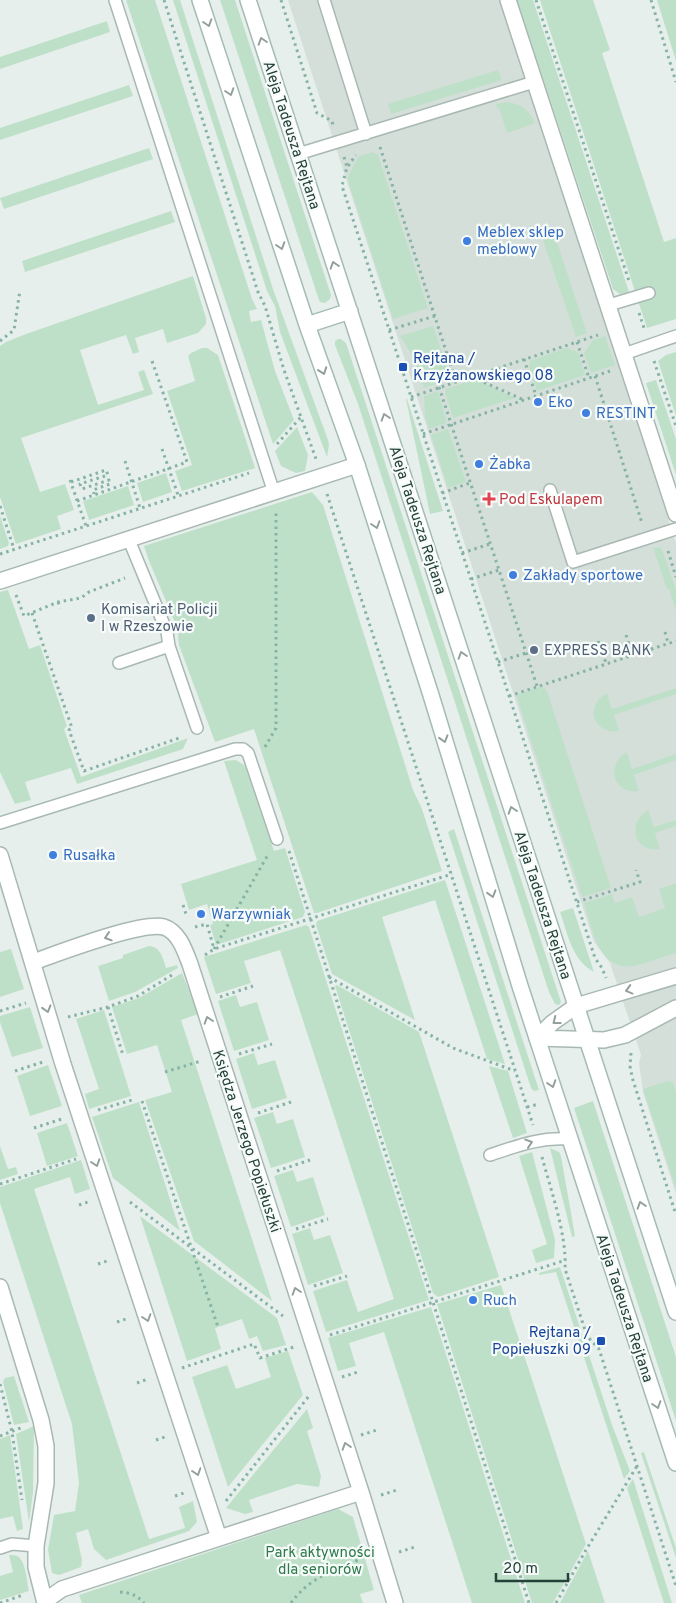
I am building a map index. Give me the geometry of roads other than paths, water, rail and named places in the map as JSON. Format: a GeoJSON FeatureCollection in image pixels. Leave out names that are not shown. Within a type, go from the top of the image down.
{"type":"FeatureCollection","features":[{"type":"Feature","properties":{"kind":"street","name":"Aleja Tadeusza Rejtana"},"geometry":{"type":"LineString","coordinates":[[200,0],[307,325],[357,465],[430,692],[569,1139],[676,1464]]}},
{"type":"Feature","properties":{"kind":"street","name":"Aleja Tadeusza Rejtana"},"geometry":{"type":"LineString","coordinates":[[248,0],[676,1312]]}},
{"type":"Feature","properties":{"kind":"street"},"geometry":{"type":"LineString","coordinates":[[508,0],[676,514]]}},
{"type":"Feature","properties":{"kind":"street"},"geometry":{"type":"LineString","coordinates":[[307,325],[350,311]]}},
{"type":"Feature","properties":{"kind":"street"},"geometry":{"type":"LineString","coordinates":[[5,580],[357,465]]}},
{"type":"Feature","properties":{"kind":"street"},"geometry":{"type":"LineString","coordinates":[[0,855],[50,1021],[75,1116],[106,1195],[219,1538]]}},
{"type":"Feature","properties":{"kind":"street","name":"Księdza Jerzego Popiełuszki"},"geometry":{"type":"LineString","coordinates":[[33,962],[139,927],[164,927],[172,932],[181,942],[226,1056],[311,1337],[368,1495],[386,1554],[395,1603]]}},
{"type":"Feature","properties":{"kind":"street"},"geometry":{"type":"LineString","coordinates":[[537,1038],[552,1023],[576,1006],[676,976]]}},
{"type":"Feature","properties":{"kind":"street"},"geometry":{"type":"LineString","coordinates":[[537,1038],[604,1040],[625,1035],[676,1008]]}},
{"type":"Feature","properties":{"kind":"street"},"geometry":{"type":"LineString","coordinates":[[0,1287],[41,1420],[46,1446],[46,1483],[36,1546],[36,1567],[43,1597],[62,1589],[219,1538],[368,1495]]}},
{"type":"Feature","properties":{"kind":"lane"},"geometry":{"type":"LineString","coordinates":[[115,0],[274,493]]}},
{"type":"Feature","properties":{"kind":"lane"},"geometry":{"type":"LineString","coordinates":[[324,0],[370,132]]}},
{"type":"Feature","properties":{"kind":"lane"},"geometry":{"type":"LineString","coordinates":[[298,154],[534,82]]}},
{"type":"Feature","properties":{"kind":"lane"},"geometry":{"type":"LineString","coordinates":[[609,305],[649,293]]}},
{"type":"Feature","properties":{"kind":"lane"},"geometry":{"type":"LineString","coordinates":[[626,359],[649,345],[676,336]]}},
{"type":"Feature","properties":{"kind":"lane"},"geometry":{"type":"LineString","coordinates":[[550,490],[573,562],[676,529]]}},
{"type":"Feature","properties":{"kind":"lane"},"geometry":{"type":"LineString","coordinates":[[130,540],[167,632],[169,646],[197,728]]}},
{"type":"Feature","properties":{"kind":"lane"},"geometry":{"type":"LineString","coordinates":[[119,664],[169,646]]}},
{"type":"Feature","properties":{"kind":"lane"},"geometry":{"type":"LineString","coordinates":[[0,823],[235,749],[243,749],[248,753],[277,839]]}},
{"type":"Feature","properties":{"kind":"lane"},"geometry":{"type":"LineString","coordinates":[[490,1155],[537,1140],[552,1138],[569,1139]]}},
{"type":"Feature","properties":{"kind":"lane"},"geometry":{"type":"LineString","coordinates":[[0,1548],[12,1544],[36,1546]]}},
{"type":"Feature","properties":{"kind":"place","name":"Meblex sklep meblowy"},"geometry":{"type":"Point","coordinates":[467,241]}},
{"type":"Feature","properties":{"kind":"place","name":"Rejtana / Krzyżanowskiego 08"},"geometry":{"type":"Point","coordinates":[403,367]}},
{"type":"Feature","properties":{"kind":"place","name":"Eko"},"geometry":{"type":"Point","coordinates":[538,402]}},
{"type":"Feature","properties":{"kind":"place","name":"RESTINT"},"geometry":{"type":"Point","coordinates":[586,413]}},
{"type":"Feature","properties":{"kind":"place","name":"Żabka"},"geometry":{"type":"Point","coordinates":[479,464]}},
{"type":"Feature","properties":{"kind":"place","name":"Pod Eskulapem"},"geometry":{"type":"Point","coordinates":[489,499]}},
{"type":"Feature","properties":{"kind":"place","name":"Zakłady sportowe"},"geometry":{"type":"Point","coordinates":[513,575]}},
{"type":"Feature","properties":{"kind":"place","name":"Komisariat Policji I w Rzeszowie"},"geometry":{"type":"Point","coordinates":[91,618]}},
{"type":"Feature","properties":{"kind":"place","name":"EXPRESS BANK"},"geometry":{"type":"Point","coordinates":[534,650]}},
{"type":"Feature","properties":{"kind":"place","name":"Rusałka"},"geometry":{"type":"Point","coordinates":[53,855]}},
{"type":"Feature","properties":{"kind":"place","name":"Warzywniak"},"geometry":{"type":"Point","coordinates":[201,914]}},
{"type":"Feature","properties":{"kind":"place","name":"Ruch"},"geometry":{"type":"Point","coordinates":[473,1300]}},
{"type":"Feature","properties":{"kind":"place","name":"Rejtana / Popiełuszki 09"},"geometry":{"type":"Point","coordinates":[601,1341]}},
{"type":"Feature","properties":{"kind":"park label","name":"Park aktywności dla seniorów"},"geometry":{"type":"Point","coordinates":[320,1560]}}]}
